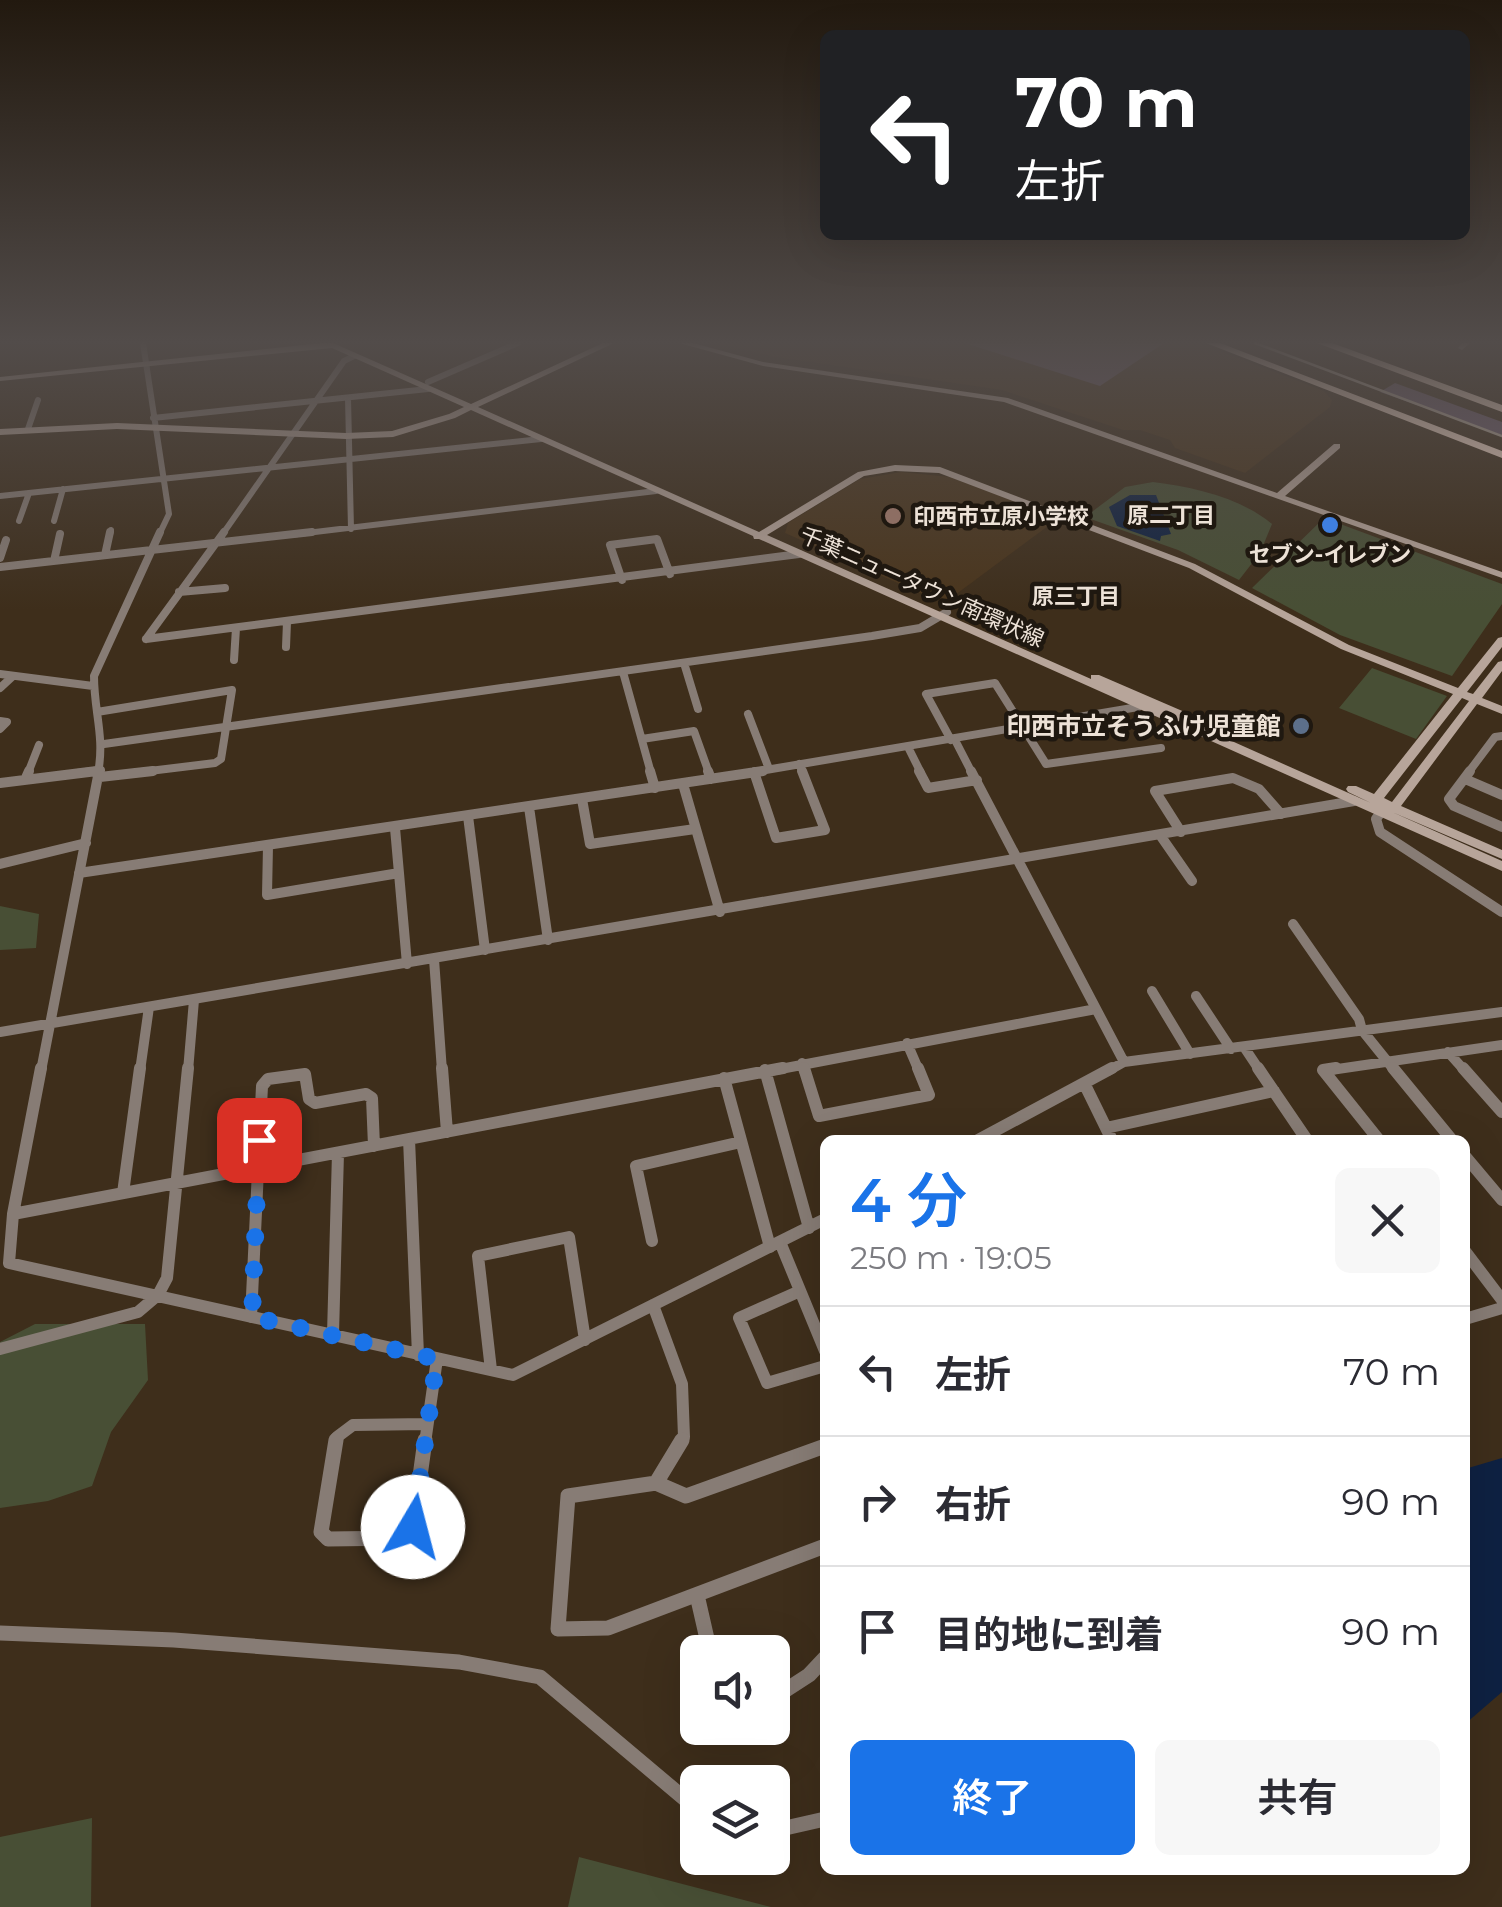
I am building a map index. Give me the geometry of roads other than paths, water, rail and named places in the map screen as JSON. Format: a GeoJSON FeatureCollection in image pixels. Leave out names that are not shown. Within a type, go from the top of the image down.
{"type":"FeatureCollection","features":[{"type":"Feature","properties":{"kind":"highway"},"geometry":{"type":"LineString","coordinates":[[1444,432],[1502,454]]}},
{"type":"Feature","properties":{"kind":"highway"},"geometry":{"type":"LineString","coordinates":[[1470,432],[1502,444]]}},
{"type":"Feature","properties":{"kind":"main road","name":"千葉ニュータウン南環状線"},"geometry":{"type":"LineString","coordinates":[[528,432],[762,534],[799,554],[944,614],[1138,706],[1354,801],[1378,806],[1502,866]]}},
{"type":"Feature","properties":{"kind":"street"},"geometry":{"type":"LineString","coordinates":[[155,432],[169,514],[93,686],[104,744],[100,774],[13,1214],[10,1263],[513,1375],[820,1222]]}},
{"type":"Feature","properties":{"kind":"street"},"geometry":{"type":"LineString","coordinates":[[268,432],[346,436],[394,432]]}},
{"type":"Feature","properties":{"kind":"street"},"geometry":{"type":"LineString","coordinates":[[346,432],[351,528]]}},
{"type":"Feature","properties":{"kind":"street","name":"千葉ニュータウン南環状線"},"geometry":{"type":"LineString","coordinates":[[536,432],[1378,806]]}},
{"type":"Feature","properties":{"kind":"street"},"geometry":{"type":"LineString","coordinates":[[1098,432],[1281,494]]}},
{"type":"Feature","properties":{"kind":"street"},"geometry":{"type":"LineString","coordinates":[[1105,432],[1502,572]]}},
{"type":"Feature","properties":{"kind":"street"},"geometry":{"type":"LineString","coordinates":[[293,434],[146,639],[670,574],[799,554]]}},
{"type":"Feature","properties":{"kind":"street"},"geometry":{"type":"LineString","coordinates":[[0,496],[541,439]]}},
{"type":"Feature","properties":{"kind":"street"},"geometry":{"type":"LineString","coordinates":[[1281,494],[1337,446]]}},
{"type":"Feature","properties":{"kind":"street"},"geometry":{"type":"LineString","coordinates":[[762,534],[861,474],[895,468],[940,470],[1192,566],[1345,648],[1502,710]]}},
{"type":"Feature","properties":{"kind":"street"},"geometry":{"type":"LineString","coordinates":[[54,520],[62,489]]}},
{"type":"Feature","properties":{"kind":"street"},"geometry":{"type":"LineString","coordinates":[[0,567],[648,495],[656,490]]}},
{"type":"Feature","properties":{"kind":"street"},"geometry":{"type":"LineString","coordinates":[[19,521],[28,493]]}},
{"type":"Feature","properties":{"kind":"street"},"geometry":{"type":"LineString","coordinates":[[105,555],[111,530]]}},
{"type":"Feature","properties":{"kind":"street"},"geometry":{"type":"LineString","coordinates":[[54,561],[60,534]]}},
{"type":"Feature","properties":{"kind":"street"},"geometry":{"type":"LineString","coordinates":[[622,580],[610,545],[657,539],[670,574]]}},
{"type":"Feature","properties":{"kind":"street"},"geometry":{"type":"LineString","coordinates":[[0,558],[6,540]]}},
{"type":"Feature","properties":{"kind":"street"},"geometry":{"type":"LineString","coordinates":[[179,592],[224,588]]}},
{"type":"Feature","properties":{"kind":"street"},"geometry":{"type":"LineString","coordinates":[[104,744],[920,628],[944,614]]}},
{"type":"Feature","properties":{"kind":"street"},"geometry":{"type":"LineString","coordinates":[[286,647],[287,622]]}},
{"type":"Feature","properties":{"kind":"street"},"geometry":{"type":"LineString","coordinates":[[234,660],[236,628]]}},
{"type":"Feature","properties":{"kind":"street"},"geometry":{"type":"LineString","coordinates":[[1502,640],[1378,806],[1376,819],[1380,832],[1502,912]]}},
{"type":"Feature","properties":{"kind":"street"},"geometry":{"type":"LineString","coordinates":[[684,663],[698,708]]}},
{"type":"Feature","properties":{"kind":"street"},"geometry":{"type":"LineString","coordinates":[[1394,808],[1502,664]]}},
{"type":"Feature","properties":{"kind":"street"},"geometry":{"type":"LineString","coordinates":[[623,672],[656,788]]}},
{"type":"Feature","properties":{"kind":"street"},"geometry":{"type":"LineString","coordinates":[[0,674],[93,686]]}},
{"type":"Feature","properties":{"kind":"street"},"geometry":{"type":"LineString","coordinates":[[0,688],[12,676]]}},
{"type":"Feature","properties":{"kind":"street"},"geometry":{"type":"LineString","coordinates":[[1124,1062],[977,780],[926,694],[995,684],[1046,764],[1161,748]]}},
{"type":"Feature","properties":{"kind":"street"},"geometry":{"type":"LineString","coordinates":[[0,783],[215,763],[221,759],[232,690],[97,712]]}},
{"type":"Feature","properties":{"kind":"street"},"geometry":{"type":"LineString","coordinates":[[79,873],[684,784],[1138,706]]}},
{"type":"Feature","properties":{"kind":"street"},"geometry":{"type":"LineString","coordinates":[[748,714],[769,769]]}},
{"type":"Feature","properties":{"kind":"street"},"geometry":{"type":"LineString","coordinates":[[0,721],[6,722],[0,729]]}},
{"type":"Feature","properties":{"kind":"street"},"geometry":{"type":"LineString","coordinates":[[642,739],[694,732],[711,779]]}},
{"type":"Feature","properties":{"kind":"street"},"geometry":{"type":"LineString","coordinates":[[1502,736],[1496,738],[1449,799],[1454,806],[1502,827]]}},
{"type":"Feature","properties":{"kind":"street"},"geometry":{"type":"LineString","coordinates":[[25,780],[38,745]]}},
{"type":"Feature","properties":{"kind":"street"},"geometry":{"type":"LineString","coordinates":[[908,747],[928,788],[977,780]]}},
{"type":"Feature","properties":{"kind":"street"},"geometry":{"type":"LineString","coordinates":[[754,772],[776,838],[825,830],[799,764]]}},
{"type":"Feature","properties":{"kind":"street"},"geometry":{"type":"LineString","coordinates":[[1181,832],[1155,791],[1233,778],[1259,788],[1281,814]]}},
{"type":"Feature","properties":{"kind":"street"},"geometry":{"type":"LineString","coordinates":[[1465,779],[1502,795]]}},
{"type":"Feature","properties":{"kind":"street"},"geometry":{"type":"LineString","coordinates":[[684,784],[720,912]]}},
{"type":"Feature","properties":{"kind":"street"},"geometry":{"type":"LineString","coordinates":[[582,798],[590,844],[696,829]]}},
{"type":"Feature","properties":{"kind":"street"},"geometry":{"type":"LineString","coordinates":[[0,1032],[1354,801]]}},
{"type":"Feature","properties":{"kind":"street"},"geometry":{"type":"LineString","coordinates":[[1378,806],[1394,808],[1502,855]]}},
{"type":"Feature","properties":{"kind":"street"},"geometry":{"type":"LineString","coordinates":[[530,807],[548,940]]}},
{"type":"Feature","properties":{"kind":"street"},"geometry":{"type":"LineString","coordinates":[[468,816],[485,950]]}},
{"type":"Feature","properties":{"kind":"street"},"geometry":{"type":"LineString","coordinates":[[396,828],[407,964]]}},
{"type":"Feature","properties":{"kind":"street"},"geometry":{"type":"LineString","coordinates":[[1160,836],[1192,881]]}},
{"type":"Feature","properties":{"kind":"street"},"geometry":{"type":"LineString","coordinates":[[0,864],[86,842]]}},
{"type":"Feature","properties":{"kind":"street"},"geometry":{"type":"LineString","coordinates":[[268,846],[267,895],[399,873]]}},
{"type":"Feature","properties":{"kind":"street"},"geometry":{"type":"LineString","coordinates":[[1293,924],[1359,1019],[1362,1030],[1448,1135]]}},
{"type":"Feature","properties":{"kind":"street"},"geometry":{"type":"LineString","coordinates":[[434,959],[447,1132]]}},
{"type":"Feature","properties":{"kind":"street"},"geometry":{"type":"LineString","coordinates":[[1152,991],[1190,1054]]}},
{"type":"Feature","properties":{"kind":"street"},"geometry":{"type":"LineString","coordinates":[[1196,996],[1274,1091],[1304,1135]]}},
{"type":"Feature","properties":{"kind":"street"},"geometry":{"type":"LineString","coordinates":[[0,1349],[138,1312],[158,1294],[167,1278],[194,1000]]}},
{"type":"Feature","properties":{"kind":"street"},"geometry":{"type":"LineString","coordinates":[[123,1193],[149,1007]]}},
{"type":"Feature","properties":{"kind":"street"},"geometry":{"type":"LineString","coordinates":[[13,1214],[1096,1009]]}},
{"type":"Feature","properties":{"kind":"street"},"geometry":{"type":"LineString","coordinates":[[987,1135],[1124,1062],[1502,1012]]}},
{"type":"Feature","properties":{"kind":"street"},"geometry":{"type":"LineString","coordinates":[[802,1063],[819,1116],[929,1095],[907,1044]]}},
{"type":"Feature","properties":{"kind":"street"},"geometry":{"type":"LineString","coordinates":[[1375,1135],[1323,1070],[1502,1045]]}},
{"type":"Feature","properties":{"kind":"street"},"geometry":{"type":"LineString","coordinates":[[1448,1052],[1500,1108]]}},
{"type":"Feature","properties":{"kind":"street"},"geometry":{"type":"LineString","coordinates":[[765,1070],[808,1228]]}},
{"type":"Feature","properties":{"kind":"street"},"geometry":{"type":"LineString","coordinates":[[252,1317],[262,1086],[268,1079],[304,1074],[309,1098],[315,1103],[366,1094],[372,1098],[374,1146]]}},
{"type":"Feature","properties":{"kind":"street"},"geometry":{"type":"LineString","coordinates":[[724,1078],[775,1244],[820,1339]]}},
{"type":"Feature","properties":{"kind":"street"},"geometry":{"type":"LineString","coordinates":[[1084,1084],[1110,1135]]}},
{"type":"Feature","properties":{"kind":"street"},"geometry":{"type":"LineString","coordinates":[[1106,1128],[1274,1091]]}},
{"type":"Feature","properties":{"kind":"street"},"geometry":{"type":"LineString","coordinates":[[409,1139],[418,1355]]}},
{"type":"Feature","properties":{"kind":"street"},"geometry":{"type":"LineString","coordinates":[[652,1241],[636,1166],[742,1142]]}},
{"type":"Feature","properties":{"kind":"street"},"geometry":{"type":"LineString","coordinates":[[333,1334],[338,1154]]}},
{"type":"Feature","properties":{"kind":"street"},"geometry":{"type":"LineString","coordinates":[[1470,1164],[1502,1200]]}},
{"type":"Feature","properties":{"kind":"street"},"geometry":{"type":"LineString","coordinates":[[490,1370],[478,1256],[569,1237],[585,1340]]}},
{"type":"Feature","properties":{"kind":"street"},"geometry":{"type":"LineString","coordinates":[[1470,1258],[1502,1300]]}},
{"type":"Feature","properties":{"kind":"street"},"geometry":{"type":"LineString","coordinates":[[800,1290],[739,1318],[767,1383],[820,1367]]}},
{"type":"Feature","properties":{"kind":"street"},"geometry":{"type":"LineString","coordinates":[[654,1305],[682,1384],[684,1437],[656,1483]]}},
{"type":"Feature","properties":{"kind":"street"},"geometry":{"type":"LineString","coordinates":[[1470,1318],[1502,1308]]}},
{"type":"Feature","properties":{"kind":"street"},"geometry":{"type":"LineString","coordinates":[[427,1424],[353,1425],[337,1437],[321,1532],[328,1539],[406,1538],[413,1527],[437,1359]]}},
{"type":"Feature","properties":{"kind":"street"},"geometry":{"type":"LineString","coordinates":[[820,1448],[686,1496],[656,1483],[568,1496],[558,1628],[608,1628],[820,1548]]}},
{"type":"Feature","properties":{"kind":"street"},"geometry":{"type":"LineString","coordinates":[[697,1595],[706,1635]]}},
{"type":"Feature","properties":{"kind":"street"},"geometry":{"type":"LineString","coordinates":[[0,1633],[174,1640],[459,1662],[540,1677],[680,1795]]}},
{"type":"Feature","properties":{"kind":"street"},"geometry":{"type":"LineString","coordinates":[[790,1687],[820,1664]]}},
{"type":"Feature","properties":{"kind":"street"},"geometry":{"type":"LineString","coordinates":[[790,1827],[820,1820]]}},
{"type":"Feature","properties":{"kind":"water"},"geometry":{"type":"Polygon","coordinates":[[[1130,495],[1156,495],[1171,534],[1161,536],[1160,541],[1117,526],[1109,507],[1130,495]]]}},
{"type":"Feature","properties":{"kind":"water"},"geometry":{"type":"Polygon","coordinates":[[[1502,1458],[1502,1692],[1470,1720],[1470,1468],[1502,1458]]]}},
{"type":"Feature","properties":{"kind":"railway"},"geometry":{"type":"LineString","coordinates":[[1491,432],[1502,436]]}},
{"type":"Feature","properties":{"kind":"place","name":"印西市立原小学校"},"geometry":{"type":"Point","coordinates":[893,516]}},
{"type":"Feature","properties":{"kind":"place","name":"セブン-イレブン"},"geometry":{"type":"Point","coordinates":[1330,525]}},
{"type":"Feature","properties":{"kind":"place","name":"印西市立そうふけ児童館"},"geometry":{"type":"Point","coordinates":[1301,726]}},
{"type":"Feature","properties":{"kind":"district","name":"原二丁目"},"geometry":{"type":"Point","coordinates":[1171,515]}},
{"type":"Feature","properties":{"kind":"district","name":"原三丁目"},"geometry":{"type":"Point","coordinates":[1076,596]}}]}
